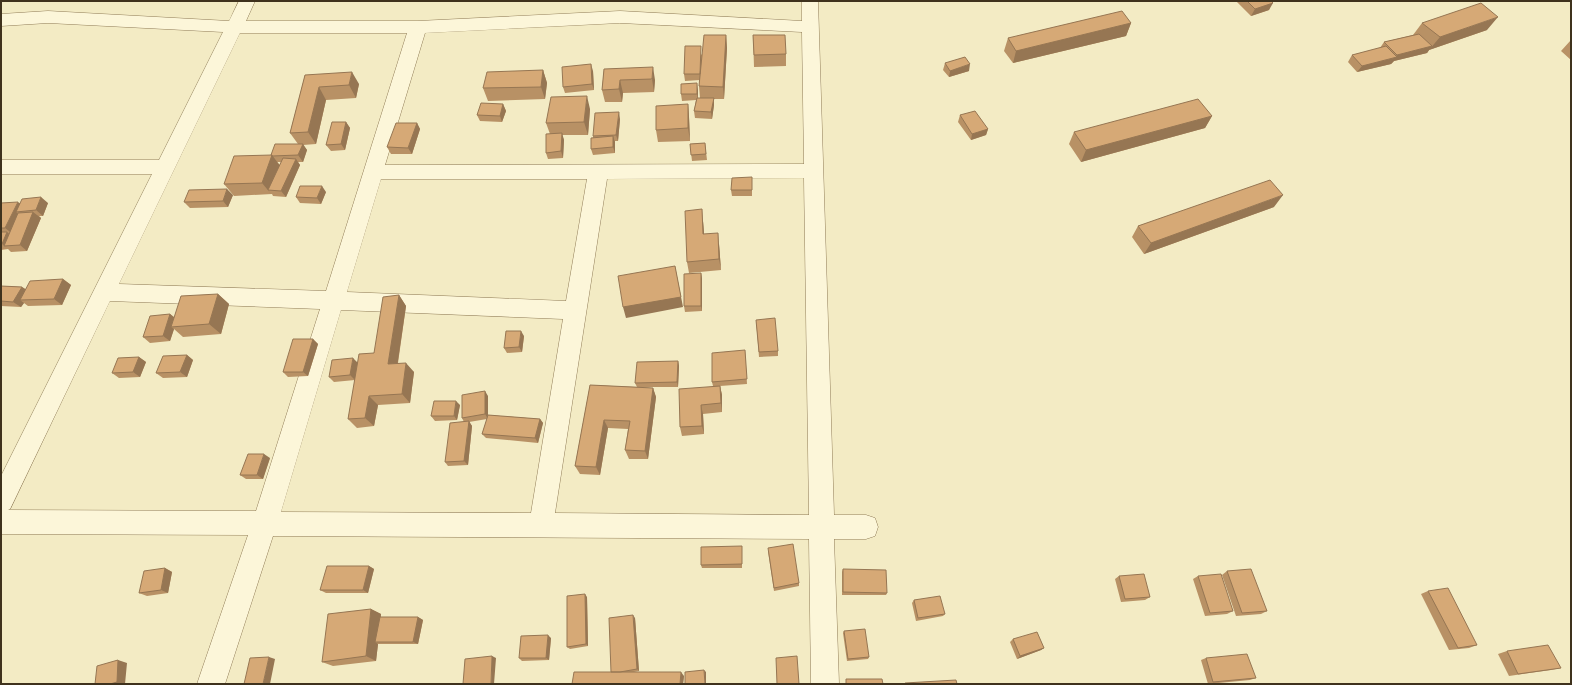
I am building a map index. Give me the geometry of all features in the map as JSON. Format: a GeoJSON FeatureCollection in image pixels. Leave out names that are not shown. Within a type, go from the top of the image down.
{"type":"FeatureCollection","features":[{"type":"Feature","properties":{"kind":"street"},"geometry":{"type":"LineString","coordinates":[[48,18],[58,1]]}},
{"type":"Feature","properties":{"kind":"street"},"geometry":{"type":"LineString","coordinates":[[1,501],[246,1]]}},
{"type":"Feature","properties":{"kind":"street"},"geometry":{"type":"LineString","coordinates":[[810,1],[825,684]]}},
{"type":"Feature","properties":{"kind":"street"},"geometry":{"type":"LineString","coordinates":[[1,20],[48,18],[234,27],[418,27],[621,9],[810,27]]}},
{"type":"Feature","properties":{"kind":"street"},"geometry":{"type":"LineString","coordinates":[[211,684],[265,523],[418,27]]}},
{"type":"Feature","properties":{"kind":"street"},"geometry":{"type":"LineString","coordinates":[[1,167],[165,167]]}},
{"type":"Feature","properties":{"kind":"street"},"geometry":{"type":"LineString","coordinates":[[373,172],[814,170]]}},
{"type":"Feature","properties":{"kind":"street"},"geometry":{"type":"LineString","coordinates":[[541,525],[598,171]]}},
{"type":"Feature","properties":{"kind":"street"},"geometry":{"type":"LineString","coordinates":[[104,292],[576,310]]}},
{"type":"Feature","properties":{"kind":"street"},"geometry":{"type":"LineString","coordinates":[[1,522],[866,527]]}},
{"type":"Feature","properties":{"kind":"building"},"geometry":{"type":"Polygon","coordinates":[[[1247,1],[1271,1],[1273,3],[1255,9],[1247,1]]]}},
{"type":"Feature","properties":{"kind":"building"},"geometry":{"type":"Polygon","coordinates":[[[1481,3],[1498,17],[1440,37],[1422,23],[1481,3]]]}},
{"type":"Feature","properties":{"kind":"building"},"geometry":{"type":"Polygon","coordinates":[[[1122,11],[1131,23],[1016,51],[1008,38],[1122,11]]]}},
{"type":"Feature","properties":{"kind":"building"},"geometry":{"type":"Polygon","coordinates":[[[1419,34],[1432,46],[1397,55],[1384,42],[1419,34]]]}},
{"type":"Feature","properties":{"kind":"building"},"geometry":{"type":"Polygon","coordinates":[[[704,35],[726,35],[723,87],[699,86],[704,35]]]}},
{"type":"Feature","properties":{"kind":"building"},"geometry":{"type":"Polygon","coordinates":[[[753,35],[785,35],[786,54],[754,55],[753,35]]]}},
{"type":"Feature","properties":{"kind":"building"},"geometry":{"type":"Polygon","coordinates":[[[685,46],[701,46],[700,74],[684,74],[685,46]]]}},
{"type":"Feature","properties":{"kind":"building"},"geometry":{"type":"Polygon","coordinates":[[[1386,46],[1397,57],[1362,66],[1352,55],[1386,46]]]}},
{"type":"Feature","properties":{"kind":"building"},"geometry":{"type":"Polygon","coordinates":[[[965,57],[970,64],[950,71],[945,63],[965,57]]]}},
{"type":"Feature","properties":{"kind":"building"},"geometry":{"type":"Polygon","coordinates":[[[591,64],[592,84],[563,87],[562,67],[591,64]]]}},
{"type":"Feature","properties":{"kind":"building"},"geometry":{"type":"Polygon","coordinates":[[[653,67],[652,79],[620,80],[619,89],[602,90],[604,69],[653,67]]]}},
{"type":"Feature","properties":{"kind":"building"},"geometry":{"type":"Polygon","coordinates":[[[543,70],[541,87],[483,88],[487,72],[543,70]]]}},
{"type":"Feature","properties":{"kind":"building"},"geometry":{"type":"Polygon","coordinates":[[[352,72],[349,85],[319,87],[308,132],[290,133],[305,75],[352,72]]]}},
{"type":"Feature","properties":{"kind":"building"},"geometry":{"type":"Polygon","coordinates":[[[697,83],[697,94],[681,94],[681,84],[697,83]]]}},
{"type":"Feature","properties":{"kind":"building"},"geometry":{"type":"Polygon","coordinates":[[[587,96],[584,122],[546,123],[551,97],[587,96]]]}},
{"type":"Feature","properties":{"kind":"building"},"geometry":{"type":"Polygon","coordinates":[[[697,98],[714,98],[711,112],[694,111],[697,98]]]}},
{"type":"Feature","properties":{"kind":"building"},"geometry":{"type":"Polygon","coordinates":[[[1198,99],[1212,116],[1086,150],[1074,132],[1198,99]]]}},
{"type":"Feature","properties":{"kind":"building"},"geometry":{"type":"Polygon","coordinates":[[[481,103],[503,104],[500,116],[477,115],[481,103]]]}},
{"type":"Feature","properties":{"kind":"building"},"geometry":{"type":"Polygon","coordinates":[[[688,104],[688,128],[656,130],[656,106],[688,104]]]}},
{"type":"Feature","properties":{"kind":"building"},"geometry":{"type":"Polygon","coordinates":[[[975,111],[988,129],[972,134],[960,115],[975,111]]]}},
{"type":"Feature","properties":{"kind":"building"},"geometry":{"type":"Polygon","coordinates":[[[619,112],[616,135],[593,136],[595,113],[619,112]]]}},
{"type":"Feature","properties":{"kind":"building"},"geometry":{"type":"Polygon","coordinates":[[[332,122],[346,122],[341,144],[326,145],[332,122]]]}},
{"type":"Feature","properties":{"kind":"building"},"geometry":{"type":"Polygon","coordinates":[[[396,123],[417,123],[408,148],[387,147],[396,123]]]}},
{"type":"Feature","properties":{"kind":"building"},"geometry":{"type":"Polygon","coordinates":[[[562,133],[561,151],[546,153],[546,134],[562,133]]]}},
{"type":"Feature","properties":{"kind":"building"},"geometry":{"type":"Polygon","coordinates":[[[613,136],[613,147],[591,149],[591,138],[613,136]]]}},
{"type":"Feature","properties":{"kind":"building"},"geometry":{"type":"Polygon","coordinates":[[[705,143],[706,154],[691,155],[690,144],[705,143]]]}},
{"type":"Feature","properties":{"kind":"building"},"geometry":{"type":"Polygon","coordinates":[[[275,144],[303,144],[298,155],[272,156],[271,155],[275,144]]]}},
{"type":"Feature","properties":{"kind":"building"},"geometry":{"type":"Polygon","coordinates":[[[272,155],[262,183],[224,184],[234,156],[272,155]]]}},
{"type":"Feature","properties":{"kind":"building"},"geometry":{"type":"Polygon","coordinates":[[[283,158],[296,159],[281,191],[268,190],[283,158]]]}},
{"type":"Feature","properties":{"kind":"building"},"geometry":{"type":"Polygon","coordinates":[[[752,177],[752,190],[731,190],[732,178],[752,177]]]}},
{"type":"Feature","properties":{"kind":"building"},"geometry":{"type":"Polygon","coordinates":[[[1270,180],[1283,195],[1151,243],[1138,226],[1270,180]]]}},
{"type":"Feature","properties":{"kind":"building"},"geometry":{"type":"Polygon","coordinates":[[[300,186],[322,186],[317,198],[296,197],[300,186]]]}},
{"type":"Feature","properties":{"kind":"building"},"geometry":{"type":"Polygon","coordinates":[[[227,189],[223,201],[184,202],[189,190],[227,189]]]}},
{"type":"Feature","properties":{"kind":"building"},"geometry":{"type":"Polygon","coordinates":[[[41,197],[36,210],[16,212],[22,199],[41,197]]]}},
{"type":"Feature","properties":{"kind":"building"},"geometry":{"type":"Polygon","coordinates":[[[18,202],[5,228],[1,228],[1,203],[18,202]]]}},
{"type":"Feature","properties":{"kind":"building"},"geometry":{"type":"Polygon","coordinates":[[[702,209],[703,234],[718,233],[719,259],[687,262],[685,211],[702,209]]]}},
{"type":"Feature","properties":{"kind":"building"},"geometry":{"type":"Polygon","coordinates":[[[33,212],[20,245],[4,246],[18,213],[33,212]]]}},
{"type":"Feature","properties":{"kind":"building"},"geometry":{"type":"Polygon","coordinates":[[[1,232],[7,232],[2,244],[1,244],[1,232]]]}},
{"type":"Feature","properties":{"kind":"building"},"geometry":{"type":"Polygon","coordinates":[[[675,266],[681,297],[623,307],[618,276],[675,266]]]}},
{"type":"Feature","properties":{"kind":"building"},"geometry":{"type":"Polygon","coordinates":[[[701,273],[701,306],[684,306],[684,274],[701,273]]]}},
{"type":"Feature","properties":{"kind":"building"},"geometry":{"type":"Polygon","coordinates":[[[63,279],[54,299],[20,300],[30,281],[63,279]]]}},
{"type":"Feature","properties":{"kind":"building"},"geometry":{"type":"Polygon","coordinates":[[[1,286],[22,287],[13,302],[1,301],[1,286]]]}},
{"type":"Feature","properties":{"kind":"building"},"geometry":{"type":"Polygon","coordinates":[[[218,294],[209,324],[171,327],[181,296],[218,294]]]}},
{"type":"Feature","properties":{"kind":"building"},"geometry":{"type":"Polygon","coordinates":[[[399,295],[388,364],[406,363],[402,394],[369,396],[365,418],[348,419],[359,354],[374,353],[383,297],[399,295]]]}},
{"type":"Feature","properties":{"kind":"building"},"geometry":{"type":"Polygon","coordinates":[[[170,314],[163,336],[143,337],[150,316],[170,314]]]}},
{"type":"Feature","properties":{"kind":"building"},"geometry":{"type":"Polygon","coordinates":[[[775,318],[778,351],[759,352],[756,320],[775,318]]]}},
{"type":"Feature","properties":{"kind":"building"},"geometry":{"type":"Polygon","coordinates":[[[506,331],[521,331],[519,347],[504,348],[506,331]]]}},
{"type":"Feature","properties":{"kind":"building"},"geometry":{"type":"Polygon","coordinates":[[[293,339],[313,339],[303,372],[283,372],[293,339]]]}},
{"type":"Feature","properties":{"kind":"building"},"geometry":{"type":"Polygon","coordinates":[[[745,350],[747,379],[712,382],[712,353],[745,350]]]}},
{"type":"Feature","properties":{"kind":"building"},"geometry":{"type":"Polygon","coordinates":[[[187,355],[180,372],[156,373],[163,356],[187,355]]]}},
{"type":"Feature","properties":{"kind":"building"},"geometry":{"type":"Polygon","coordinates":[[[139,357],[133,372],[112,373],[118,358],[139,357]]]}},
{"type":"Feature","properties":{"kind":"building"},"geometry":{"type":"Polygon","coordinates":[[[353,358],[350,375],[329,377],[332,360],[353,358]]]}},
{"type":"Feature","properties":{"kind":"building"},"geometry":{"type":"Polygon","coordinates":[[[678,361],[677,382],[635,383],[637,362],[678,361]]]}},
{"type":"Feature","properties":{"kind":"building"},"geometry":{"type":"Polygon","coordinates":[[[590,385],[653,388],[645,451],[625,450],[630,421],[604,420],[596,467],[575,466],[590,385]]]}},
{"type":"Feature","properties":{"kind":"building"},"geometry":{"type":"Polygon","coordinates":[[[720,386],[721,403],[701,405],[702,426],[680,427],[679,389],[720,386]]]}},
{"type":"Feature","properties":{"kind":"building"},"geometry":{"type":"Polygon","coordinates":[[[485,391],[485,414],[462,418],[462,395],[485,391]]]}},
{"type":"Feature","properties":{"kind":"building"},"geometry":{"type":"Polygon","coordinates":[[[434,401],[456,401],[454,416],[431,416],[434,401]]]}},
{"type":"Feature","properties":{"kind":"building"},"geometry":{"type":"Polygon","coordinates":[[[488,415],[540,419],[535,438],[482,434],[488,415]]]}},
{"type":"Feature","properties":{"kind":"building"},"geometry":{"type":"Polygon","coordinates":[[[469,421],[464,461],[445,462],[450,423],[469,421]]]}},
{"type":"Feature","properties":{"kind":"building"},"geometry":{"type":"Polygon","coordinates":[[[248,454],[264,454],[257,475],[240,475],[248,454]]]}},
{"type":"Feature","properties":{"kind":"building"},"geometry":{"type":"Polygon","coordinates":[[[793,544],[799,583],[774,588],[768,548],[793,544]]]}},
{"type":"Feature","properties":{"kind":"building"},"geometry":{"type":"Polygon","coordinates":[[[742,546],[742,564],[701,565],[701,547],[742,546]]]}},
{"type":"Feature","properties":{"kind":"building"},"geometry":{"type":"Polygon","coordinates":[[[327,566],[369,566],[363,590],[320,590],[327,566]]]}},
{"type":"Feature","properties":{"kind":"building"},"geometry":{"type":"Polygon","coordinates":[[[165,568],[161,590],[139,593],[144,571],[165,568]]]}},
{"type":"Feature","properties":{"kind":"building"},"geometry":{"type":"Polygon","coordinates":[[[843,569],[886,570],[887,593],[843,592],[843,569]]]}},
{"type":"Feature","properties":{"kind":"building"},"geometry":{"type":"Polygon","coordinates":[[[1251,569],[1267,611],[1242,613],[1227,571],[1251,569]]]}},
{"type":"Feature","properties":{"kind":"building"},"geometry":{"type":"Polygon","coordinates":[[[1144,574],[1150,597],[1125,599],[1119,576],[1144,574]]]}},
{"type":"Feature","properties":{"kind":"building"},"geometry":{"type":"Polygon","coordinates":[[[1221,574],[1233,611],[1210,613],[1198,576],[1221,574]]]}},
{"type":"Feature","properties":{"kind":"building"},"geometry":{"type":"Polygon","coordinates":[[[1448,588],[1477,645],[1458,648],[1428,591],[1448,588]]]}},
{"type":"Feature","properties":{"kind":"building"},"geometry":{"type":"Polygon","coordinates":[[[585,594],[586,644],[567,647],[567,596],[585,594]]]}},
{"type":"Feature","properties":{"kind":"building"},"geometry":{"type":"Polygon","coordinates":[[[940,596],[945,614],[918,618],[914,600],[940,596]]]}},
{"type":"Feature","properties":{"kind":"building"},"geometry":{"type":"Polygon","coordinates":[[[371,609],[366,656],[322,662],[328,614],[371,609]]]}},
{"type":"Feature","properties":{"kind":"building"},"geometry":{"type":"Polygon","coordinates":[[[633,615],[637,669],[611,672],[609,618],[633,615]]]}},
{"type":"Feature","properties":{"kind":"building"},"geometry":{"type":"Polygon","coordinates":[[[380,617],[418,617],[413,642],[375,642],[380,617]]]}},
{"type":"Feature","properties":{"kind":"building"},"geometry":{"type":"Polygon","coordinates":[[[865,629],[869,657],[848,659],[844,631],[865,629]]]}},
{"type":"Feature","properties":{"kind":"building"},"geometry":{"type":"Polygon","coordinates":[[[1037,632],[1044,648],[1020,656],[1013,639],[1037,632]]]}},
{"type":"Feature","properties":{"kind":"building"},"geometry":{"type":"Polygon","coordinates":[[[548,635],[546,658],[519,658],[521,636],[548,635]]]}},
{"type":"Feature","properties":{"kind":"building"},"geometry":{"type":"Polygon","coordinates":[[[1548,645],[1561,668],[1518,674],[1507,651],[1548,645]]]}},
{"type":"Feature","properties":{"kind":"building"},"geometry":{"type":"Polygon","coordinates":[[[1247,654],[1256,678],[1213,682],[1206,658],[1247,654]]]}},
{"type":"Feature","properties":{"kind":"building"},"geometry":{"type":"Polygon","coordinates":[[[492,656],[491,684],[463,684],[465,659],[492,656]]]}},
{"type":"Feature","properties":{"kind":"building"},"geometry":{"type":"Polygon","coordinates":[[[797,656],[799,684],[777,684],[776,658],[797,656]]]}},
{"type":"Feature","properties":{"kind":"building"},"geometry":{"type":"Polygon","coordinates":[[[269,657],[263,684],[244,684],[250,658],[269,657]]]}},
{"type":"Feature","properties":{"kind":"building"},"geometry":{"type":"Polygon","coordinates":[[[118,660],[117,682],[110,684],[95,684],[97,666],[118,660]]]}},
{"type":"Feature","properties":{"kind":"building"},"geometry":{"type":"Polygon","coordinates":[[[704,670],[705,684],[685,684],[685,672],[704,670]]]}},
{"type":"Feature","properties":{"kind":"building"},"geometry":{"type":"Polygon","coordinates":[[[574,672],[681,672],[680,684],[572,684],[574,672]]]}},
{"type":"Feature","properties":{"kind":"building"},"geometry":{"type":"Polygon","coordinates":[[[846,679],[882,679],[883,684],[846,684],[846,679]]]}},
{"type":"Feature","properties":{"kind":"building"},"geometry":{"type":"Polygon","coordinates":[[[956,680],[957,684],[905,684],[905,683],[956,680]]]}}]}
